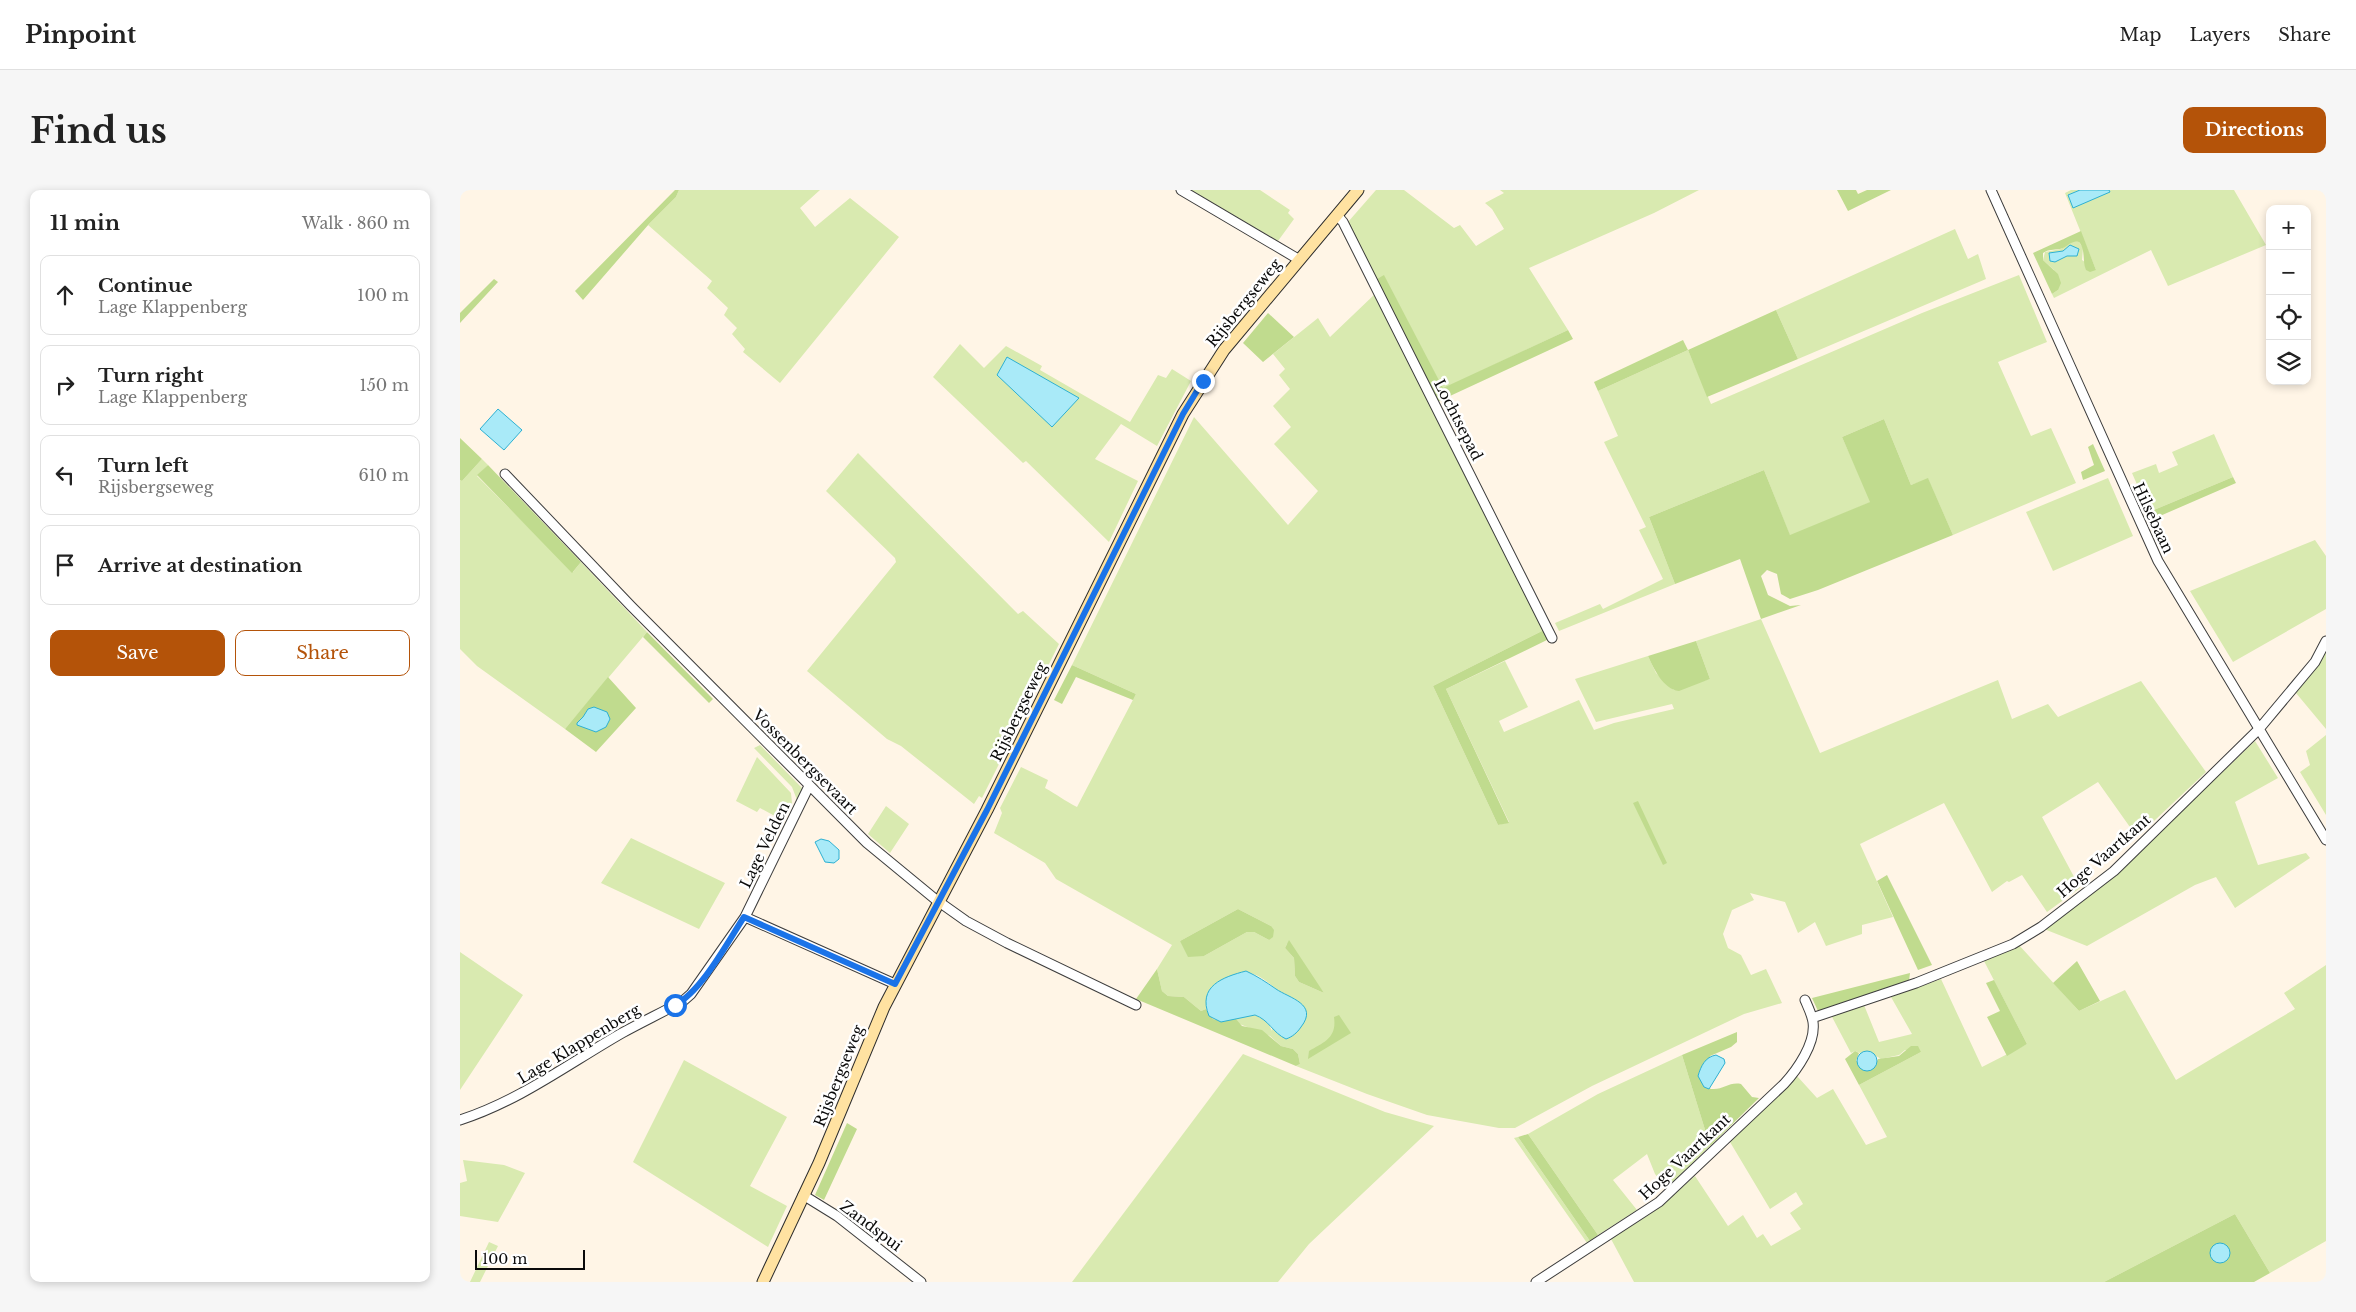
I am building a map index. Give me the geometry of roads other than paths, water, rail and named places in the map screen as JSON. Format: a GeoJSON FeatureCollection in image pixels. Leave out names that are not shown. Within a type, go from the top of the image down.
{"type":"FeatureCollection","features":[{"type":"Feature","properties":{"kind":"main road","name":"Rijsbergseweg"},"geometry":{"type":"LineString","coordinates":[[763,1282],[804,1195],[895,984],[979,826],[1183,414],[1224,350],[1298,259],[1358,190]]}},
{"type":"Feature","properties":{"kind":"street"},"geometry":{"type":"LineString","coordinates":[[1181,190],[1298,259]]}},
{"type":"Feature","properties":{"kind":"street","name":"Hilsebaan"},"geometry":{"type":"LineString","coordinates":[[1991,190],[2158,561],[2326,840]]}},
{"type":"Feature","properties":{"kind":"street","name":"Lochtsepad"},"geometry":{"type":"LineString","coordinates":[[1337,215],[1343,222],[1552,638]]}},
{"type":"Feature","properties":{"kind":"street","name":"Vossenbergsevaart"},"geometry":{"type":"LineString","coordinates":[[505,474],[867,843],[939,902],[966,921],[1007,943],[1136,1005]]}},
{"type":"Feature","properties":{"kind":"street","name":"Hoge Vaartkant"},"geometry":{"type":"LineString","coordinates":[[1812,1018],[1924,980],[2013,944],[2041,927],[2114,870],[2259,730],[2315,662],[2326,641]]}},
{"type":"Feature","properties":{"kind":"street","name":"Lage Velden"},"geometry":{"type":"LineString","coordinates":[[744,917],[809,786]]}},
{"type":"Feature","properties":{"kind":"street"},"geometry":{"type":"LineString","coordinates":[[744,917],[895,984]]}},
{"type":"Feature","properties":{"kind":"street","name":"Lage Klappenberg"},"geometry":{"type":"LineString","coordinates":[[460,1120],[486,1112],[512,1100],[622,1033],[683,1001],[698,986],[744,917]]}},
{"type":"Feature","properties":{"kind":"street","name":"Hoge Vaartkant"},"geometry":{"type":"LineString","coordinates":[[1536,1282],[1635,1220],[1659,1202],[1704,1162],[1797,1070],[1808,1048],[1814,1023],[1805,1000]]}},
{"type":"Feature","properties":{"kind":"street","name":"Zandspui"},"geometry":{"type":"LineString","coordinates":[[804,1195],[837,1216],[921,1282]]}},
{"type":"Feature","properties":{"kind":"water"},"geometry":{"type":"Polygon","coordinates":[[[2080,190],[2109,190],[2110,192],[2073,208],[2068,195],[2080,190]]]}},
{"type":"Feature","properties":{"kind":"water"},"geometry":{"type":"Polygon","coordinates":[[[2070,245],[2079,249],[2077,256],[2067,256],[2055,262],[2050,261],[2049,253],[2063,251],[2070,245]]]}},
{"type":"Feature","properties":{"kind":"water"},"geometry":{"type":"Polygon","coordinates":[[[1007,357],[1079,398],[1052,427],[997,375],[1007,357]]]}},
{"type":"Feature","properties":{"kind":"water"},"geometry":{"type":"Polygon","coordinates":[[[498,409],[522,430],[504,450],[480,429],[498,409]]]}},
{"type":"Feature","properties":{"kind":"water"},"geometry":{"type":"Polygon","coordinates":[[[594,707],[607,712],[610,719],[606,727],[596,732],[577,725],[588,709],[594,707]]]}},
{"type":"Feature","properties":{"kind":"water"},"geometry":{"type":"Polygon","coordinates":[[[821,839],[829,841],[839,850],[839,859],[834,863],[825,862],[815,842],[821,839]]]}},
{"type":"Feature","properties":{"kind":"water"},"geometry":{"type":"Polygon","coordinates":[[[1246,971],[1294,999],[1304,1007],[1307,1013],[1306,1019],[1290,1037],[1286,1039],[1264,1020],[1255,1015],[1221,1022],[1209,1016],[1206,997],[1209,990],[1221,980],[1246,971]]]}},
{"type":"Feature","properties":{"kind":"water"},"geometry":{"type":"Polygon","coordinates":[[[1867,1051],[1874,1054],[1877,1061],[1874,1068],[1867,1071],[1860,1068],[1857,1061],[1860,1054],[1867,1051]]]}},
{"type":"Feature","properties":{"kind":"water"},"geometry":{"type":"Polygon","coordinates":[[[1716,1055],[1724,1059],[1725,1063],[1709,1089],[1704,1087],[1698,1076],[1704,1062],[1716,1055]]]}},
{"type":"Feature","properties":{"kind":"water"},"geometry":{"type":"Polygon","coordinates":[[[2220,1243],[2227,1246],[2230,1253],[2227,1260],[2220,1263],[2213,1260],[2210,1253],[2213,1246],[2220,1243]]]}}]}
